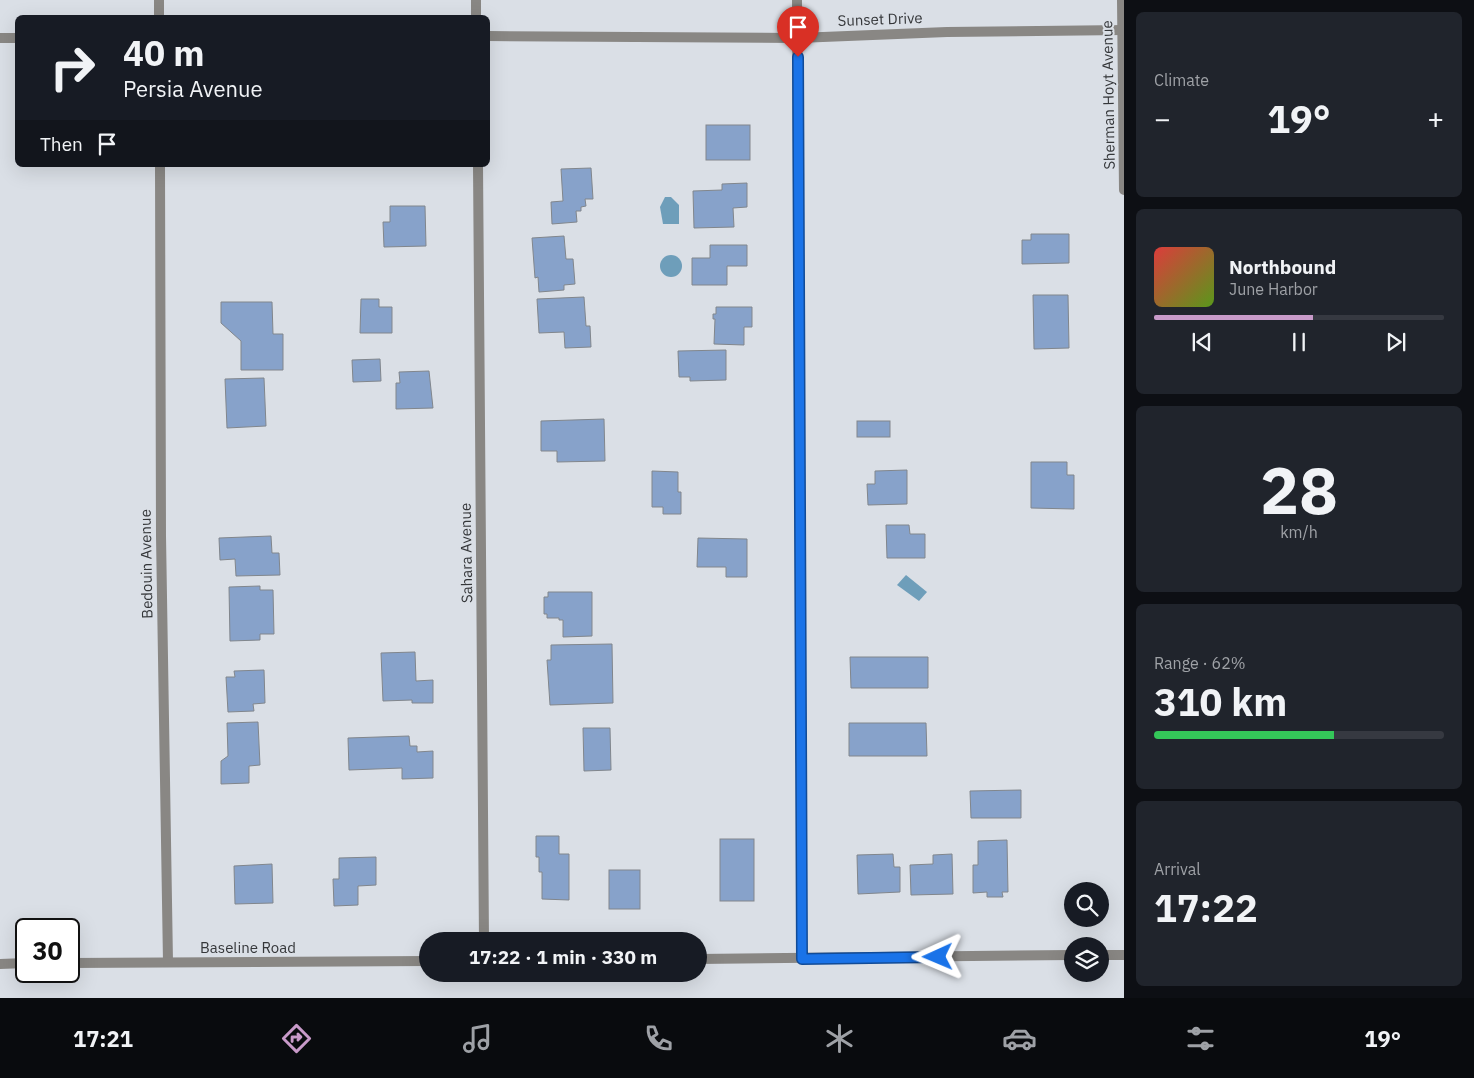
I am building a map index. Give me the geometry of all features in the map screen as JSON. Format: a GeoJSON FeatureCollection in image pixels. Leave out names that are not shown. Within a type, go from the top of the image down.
{"type":"FeatureCollection","features":[{"type":"Feature","properties":{"kind":"street"},"geometry":{"type":"LineString","coordinates":[[159,0],[159,15]]}},
{"type":"Feature","properties":{"kind":"street"},"geometry":{"type":"LineString","coordinates":[[476,0],[476,15]]}},
{"type":"Feature","properties":{"kind":"street"},"geometry":{"type":"LineString","coordinates":[[797,0],[802,959]]}},
{"type":"Feature","properties":{"kind":"street","name":"Sherman Hoyt Avenue"},"geometry":{"type":"LineString","coordinates":[[1122,0],[1124,190]]}},
{"type":"Feature","properties":{"kind":"street","name":"Sunset Drive"},"geometry":{"type":"LineString","coordinates":[[490,36],[798,38],[947,32],[1123,30]]}},
{"type":"Feature","properties":{"kind":"street"},"geometry":{"type":"LineString","coordinates":[[0,38],[15,38]]}},
{"type":"Feature","properties":{"kind":"street","name":"Bedouin Avenue"},"geometry":{"type":"LineString","coordinates":[[160,167],[161,536],[168,962]]}},
{"type":"Feature","properties":{"kind":"street","name":"Sahara Avenue"},"geometry":{"type":"LineString","coordinates":[[478,167],[484,932]]}},
{"type":"Feature","properties":{"kind":"street"},"geometry":{"type":"LineString","coordinates":[[707,960],[1064,955]]}},
{"type":"Feature","properties":{"kind":"street"},"geometry":{"type":"LineString","coordinates":[[1109,955],[1124,955]]}},
{"type":"Feature","properties":{"kind":"street","name":"Baseline Road"},"geometry":{"type":"LineString","coordinates":[[80,963],[419,961]]}},
{"type":"Feature","properties":{"kind":"street"},"geometry":{"type":"LineString","coordinates":[[0,964],[15,963]]}},
{"type":"Feature","properties":{"kind":"water"},"geometry":{"type":"Polygon","coordinates":[[[665,197],[671,197],[679,205],[679,224],[663,224],[660,207],[665,197]]]}},
{"type":"Feature","properties":{"kind":"water"},"geometry":{"type":"Polygon","coordinates":[[[667,255],[675,255],[682,262],[682,270],[675,277],[667,277],[660,270],[660,262],[667,255]]]}},
{"type":"Feature","properties":{"kind":"water"},"geometry":{"type":"Polygon","coordinates":[[[906,575],[927,592],[919,601],[897,585],[906,575]]]}},
{"type":"Feature","properties":{"kind":"building"},"geometry":{"type":"Polygon","coordinates":[[[706,125],[750,125],[750,160],[706,160],[706,125]]]}},
{"type":"Feature","properties":{"kind":"building"},"geometry":{"type":"Polygon","coordinates":[[[591,168],[593,199],[585,199],[586,206],[581,207],[581,211],[576,211],[577,222],[552,224],[551,202],[563,201],[561,169],[591,168]]]}},
{"type":"Feature","properties":{"kind":"building"},"geometry":{"type":"Polygon","coordinates":[[[747,183],[747,207],[733,208],[734,227],[694,228],[693,191],[722,190],[722,184],[747,183]]]}},
{"type":"Feature","properties":{"kind":"building"},"geometry":{"type":"Polygon","coordinates":[[[390,206],[425,206],[426,246],[384,247],[383,222],[390,222],[390,206]]]}},
{"type":"Feature","properties":{"kind":"building"},"geometry":{"type":"Polygon","coordinates":[[[1031,234],[1069,234],[1069,263],[1022,264],[1022,240],[1031,240],[1031,234]]]}},
{"type":"Feature","properties":{"kind":"building"},"geometry":{"type":"Polygon","coordinates":[[[564,236],[566,259],[573,259],[575,284],[564,285],[564,290],[539,292],[538,277],[535,278],[532,238],[564,236]]]}},
{"type":"Feature","properties":{"kind":"building"},"geometry":{"type":"Polygon","coordinates":[[[710,245],[747,245],[747,266],[727,266],[727,285],[692,285],[692,258],[710,258],[710,245]]]}},
{"type":"Feature","properties":{"kind":"building"},"geometry":{"type":"Polygon","coordinates":[[[1033,295],[1068,295],[1069,348],[1034,349],[1033,295]]]}},
{"type":"Feature","properties":{"kind":"building"},"geometry":{"type":"Polygon","coordinates":[[[584,297],[586,326],[590,326],[591,347],[565,348],[564,332],[539,333],[537,299],[584,297]]]}},
{"type":"Feature","properties":{"kind":"building"},"geometry":{"type":"Polygon","coordinates":[[[361,299],[379,299],[379,307],[392,307],[392,333],[360,333],[361,299]]]}},
{"type":"Feature","properties":{"kind":"building"},"geometry":{"type":"Polygon","coordinates":[[[221,302],[272,302],[273,334],[283,334],[283,370],[241,370],[241,341],[221,323],[221,302]]]}},
{"type":"Feature","properties":{"kind":"building"},"geometry":{"type":"Polygon","coordinates":[[[716,307],[752,307],[752,327],[744,327],[744,345],[714,344],[715,319],[713,319],[713,314],[716,314],[716,307]]]}},
{"type":"Feature","properties":{"kind":"building"},"geometry":{"type":"Polygon","coordinates":[[[726,350],[726,380],[690,381],[690,377],[679,377],[678,351],[726,350]]]}},
{"type":"Feature","properties":{"kind":"building"},"geometry":{"type":"Polygon","coordinates":[[[380,359],[381,381],[353,382],[352,360],[380,359]]]}},
{"type":"Feature","properties":{"kind":"building"},"geometry":{"type":"Polygon","coordinates":[[[429,371],[433,408],[396,409],[396,383],[400,383],[399,372],[429,371]]]}},
{"type":"Feature","properties":{"kind":"building"},"geometry":{"type":"Polygon","coordinates":[[[264,378],[266,426],[227,428],[225,379],[264,378]]]}},
{"type":"Feature","properties":{"kind":"building"},"geometry":{"type":"Polygon","coordinates":[[[604,419],[605,461],[557,462],[557,451],[541,451],[541,421],[604,419]]]}},
{"type":"Feature","properties":{"kind":"building"},"geometry":{"type":"Polygon","coordinates":[[[857,421],[890,421],[890,437],[857,437],[857,421]]]}},
{"type":"Feature","properties":{"kind":"building"},"geometry":{"type":"Polygon","coordinates":[[[1031,462],[1067,462],[1067,475],[1074,475],[1074,509],[1031,508],[1031,462]]]}},
{"type":"Feature","properties":{"kind":"building"},"geometry":{"type":"Polygon","coordinates":[[[907,470],[907,504],[868,505],[867,484],[875,484],[875,471],[907,470]]]}},
{"type":"Feature","properties":{"kind":"building"},"geometry":{"type":"Polygon","coordinates":[[[652,471],[678,472],[678,492],[681,492],[681,514],[663,514],[663,507],[652,507],[652,471]]]}},
{"type":"Feature","properties":{"kind":"building"},"geometry":{"type":"Polygon","coordinates":[[[886,525],[909,525],[910,534],[925,534],[925,558],[887,558],[886,525]]]}},
{"type":"Feature","properties":{"kind":"building"},"geometry":{"type":"Polygon","coordinates":[[[271,536],[272,553],[279,553],[280,575],[236,576],[235,559],[220,560],[219,538],[271,536]]]}},
{"type":"Feature","properties":{"kind":"building"},"geometry":{"type":"Polygon","coordinates":[[[698,538],[747,539],[747,577],[726,577],[726,567],[697,567],[698,538]]]}},
{"type":"Feature","properties":{"kind":"building"},"geometry":{"type":"Polygon","coordinates":[[[260,586],[260,590],[273,590],[274,634],[260,634],[260,640],[230,641],[229,587],[260,586]]]}},
{"type":"Feature","properties":{"kind":"building"},"geometry":{"type":"Polygon","coordinates":[[[548,592],[592,592],[592,636],[563,637],[563,620],[547,618],[547,614],[544,614],[544,597],[548,597],[548,592]]]}},
{"type":"Feature","properties":{"kind":"building"},"geometry":{"type":"Polygon","coordinates":[[[612,644],[613,703],[550,705],[547,660],[551,660],[551,645],[612,644]]]}},
{"type":"Feature","properties":{"kind":"building"},"geometry":{"type":"Polygon","coordinates":[[[415,652],[416,681],[433,680],[433,703],[412,703],[412,700],[383,701],[381,653],[415,652]]]}},
{"type":"Feature","properties":{"kind":"building"},"geometry":{"type":"Polygon","coordinates":[[[850,657],[928,657],[928,688],[851,688],[850,657]]]}},
{"type":"Feature","properties":{"kind":"building"},"geometry":{"type":"Polygon","coordinates":[[[264,670],[265,703],[253,704],[254,711],[228,712],[226,677],[235,677],[234,671],[264,670]]]}},
{"type":"Feature","properties":{"kind":"building"},"geometry":{"type":"Polygon","coordinates":[[[258,722],[260,765],[249,766],[249,783],[221,784],[221,761],[228,756],[227,723],[258,722]]]}},
{"type":"Feature","properties":{"kind":"building"},"geometry":{"type":"Polygon","coordinates":[[[849,723],[926,723],[927,756],[849,756],[849,723]]]}},
{"type":"Feature","properties":{"kind":"building"},"geometry":{"type":"Polygon","coordinates":[[[583,728],[610,728],[611,770],[584,771],[583,728]]]}},
{"type":"Feature","properties":{"kind":"building"},"geometry":{"type":"Polygon","coordinates":[[[409,736],[410,746],[417,746],[417,752],[433,751],[433,778],[402,779],[402,768],[349,770],[348,738],[409,736]]]}},
{"type":"Feature","properties":{"kind":"building"},"geometry":{"type":"Polygon","coordinates":[[[1021,790],[1021,818],[971,818],[970,791],[1021,790]]]}},
{"type":"Feature","properties":{"kind":"building"},"geometry":{"type":"Polygon","coordinates":[[[536,836],[559,836],[559,854],[569,854],[569,900],[542,899],[542,872],[539,872],[539,857],[536,857],[536,836]]]}},
{"type":"Feature","properties":{"kind":"building"},"geometry":{"type":"Polygon","coordinates":[[[720,839],[754,839],[754,901],[720,901],[720,839]]]}},
{"type":"Feature","properties":{"kind":"building"},"geometry":{"type":"Polygon","coordinates":[[[1007,840],[1008,892],[1002,892],[1003,897],[987,897],[987,892],[973,893],[973,865],[978,865],[978,841],[1007,840]]]}},
{"type":"Feature","properties":{"kind":"building"},"geometry":{"type":"Polygon","coordinates":[[[893,854],[894,867],[900,867],[900,892],[858,894],[857,855],[893,854]]]}},
{"type":"Feature","properties":{"kind":"building"},"geometry":{"type":"Polygon","coordinates":[[[952,854],[953,894],[911,895],[910,865],[933,864],[933,855],[952,854]]]}},
{"type":"Feature","properties":{"kind":"building"},"geometry":{"type":"Polygon","coordinates":[[[376,857],[376,885],[358,886],[358,905],[334,906],[333,879],[339,879],[339,858],[376,857]]]}},
{"type":"Feature","properties":{"kind":"building"},"geometry":{"type":"Polygon","coordinates":[[[272,864],[273,903],[235,904],[234,866],[272,864]]]}},
{"type":"Feature","properties":{"kind":"building"},"geometry":{"type":"Polygon","coordinates":[[[609,870],[640,870],[640,909],[609,909],[609,870]]]}},
{"type":"Feature","properties":{"kind":"route"},"geometry":{"type":"LineString","coordinates":[[798,57],[802,959],[938,957]]}}]}
